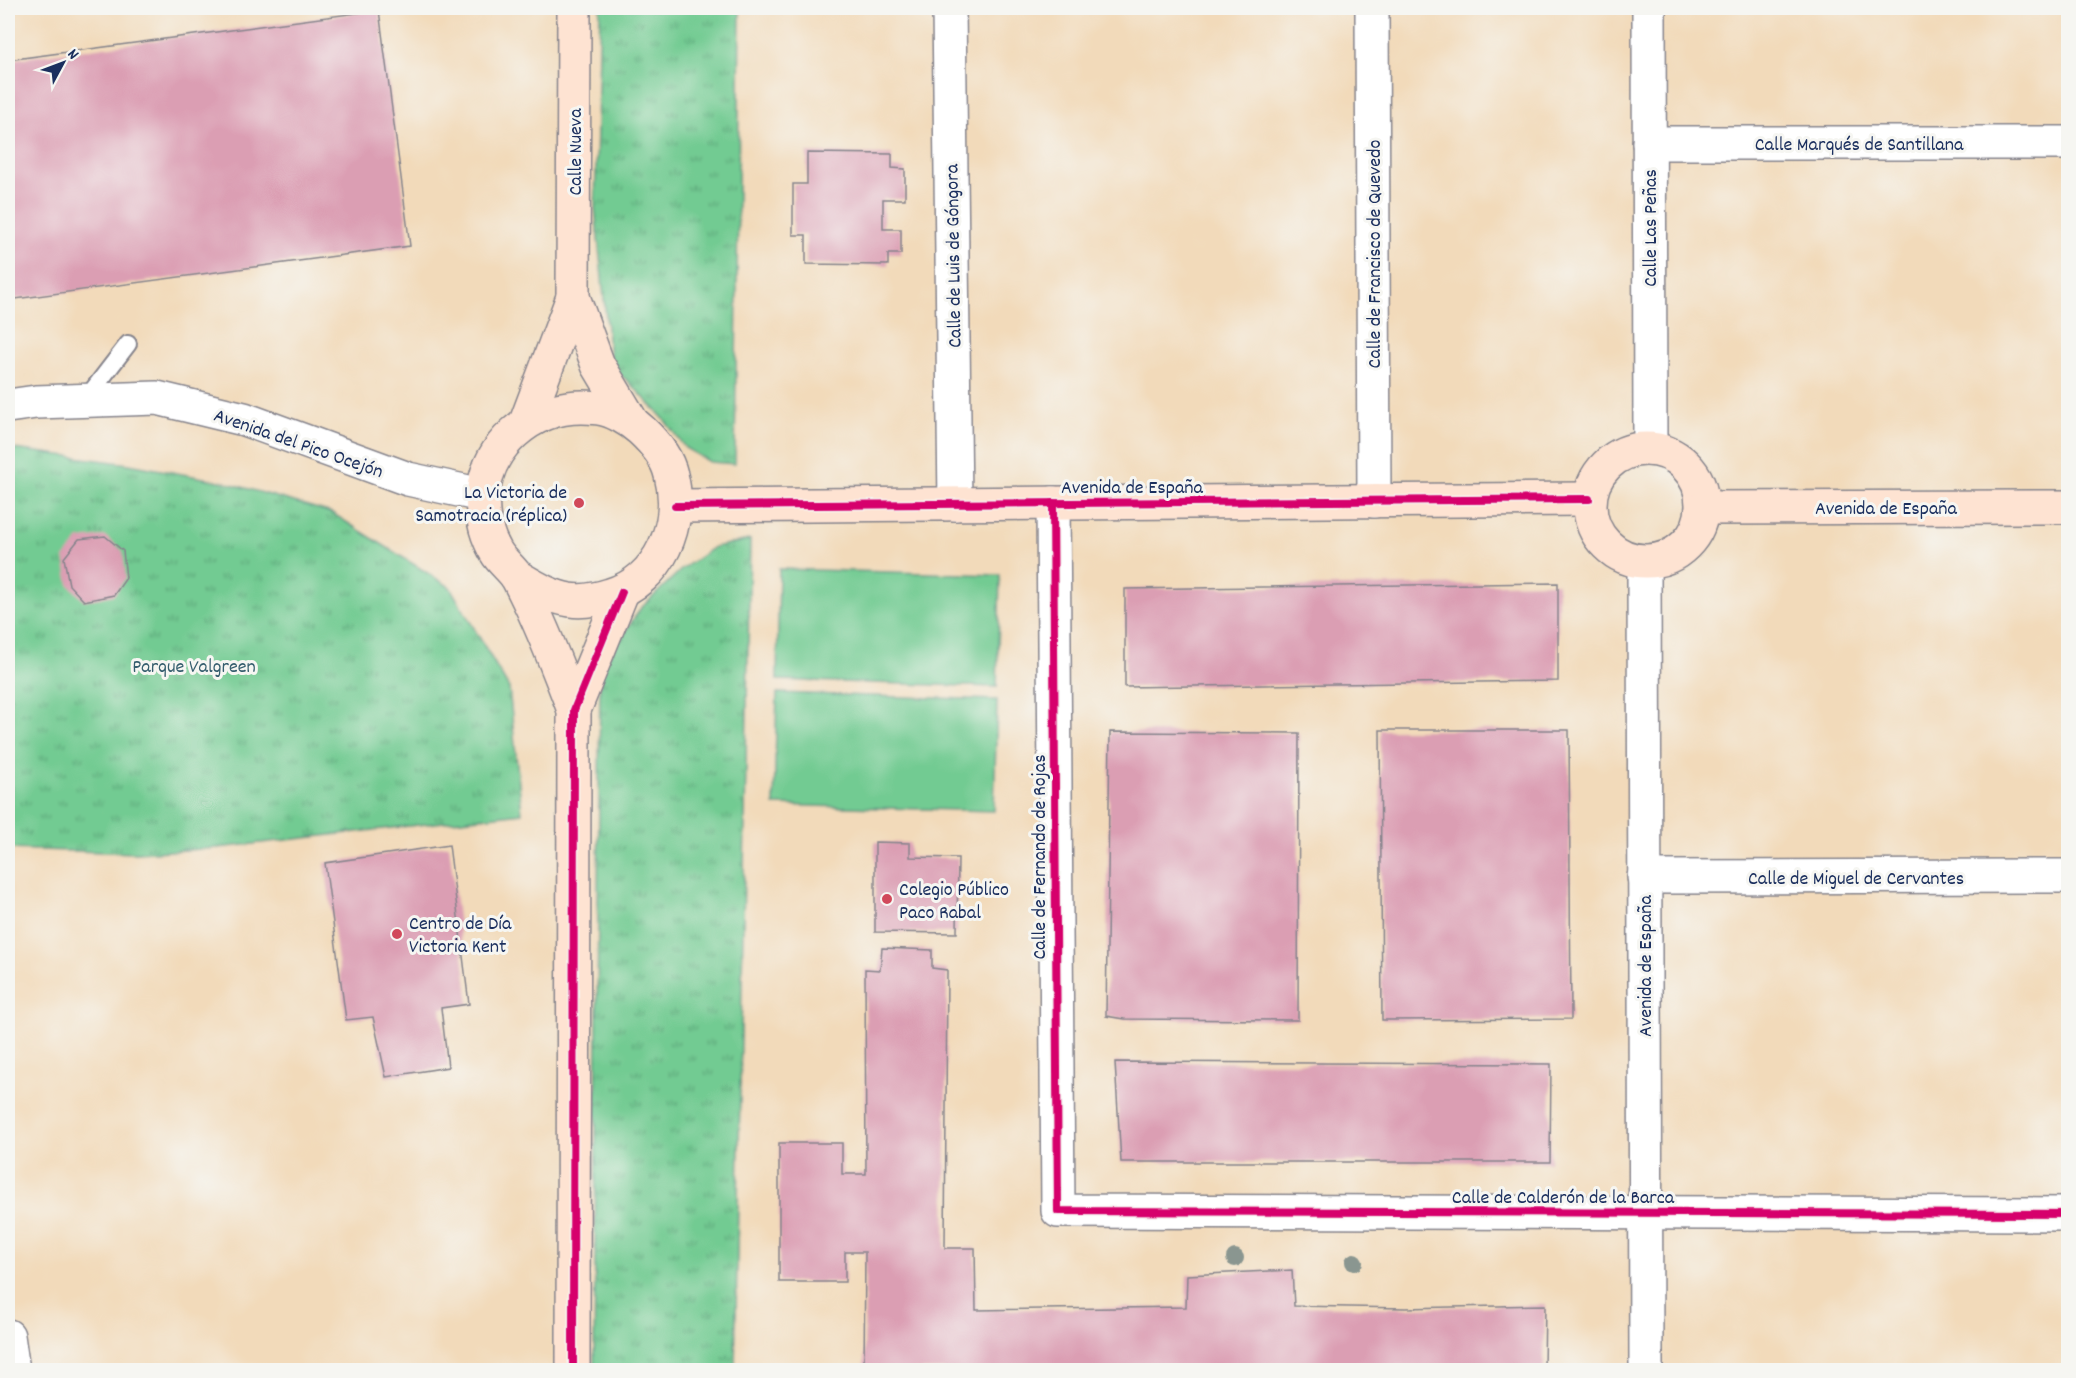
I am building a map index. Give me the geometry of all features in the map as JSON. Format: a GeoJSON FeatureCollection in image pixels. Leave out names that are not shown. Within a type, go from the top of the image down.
{"type":"FeatureCollection","features":[{"type":"Feature","properties":{"kind":"street","name":"Calle Nueva"},"geometry":{"type":"LineString","coordinates":[[526,422],[573,297],[574,8]]}},
{"type":"Feature","properties":{"kind":"street","name":"Calle de Luis de Góngora"},"geometry":{"type":"LineString","coordinates":[[949,8],[955,504]]}},
{"type":"Feature","properties":{"kind":"street","name":"Calle de Francisco de Quevedo"},"geometry":{"type":"LineString","coordinates":[[1372,8],[1374,501]]}},
{"type":"Feature","properties":{"kind":"street","name":"Calle Las Peñas"},"geometry":{"type":"LineString","coordinates":[[1649,8],[1650,449]]}},
{"type":"Feature","properties":{"kind":"street","name":"Calle Marqués de Santillana"},"geometry":{"type":"LineString","coordinates":[[1649,143],[2068,143]]}},
{"type":"Feature","properties":{"kind":"street","name":"Calle Nueva"},"geometry":{"type":"LineString","coordinates":[[573,297],[598,364],[632,422]]}},
{"type":"Feature","properties":{"kind":"street","name":"Avenida del Pico Ocejón"},"geometry":{"type":"LineString","coordinates":[[8,406],[36,402],[157,398],[244,419],[408,479],[482,495]]}},
{"type":"Feature","properties":{"kind":"street"},"geometry":{"type":"LineString","coordinates":[[516,576],[543,592],[571,600],[596,600],[622,592],[644,577],[660,557],[669,536],[675,506],[671,474],[656,444],[632,422],[602,408],[581,406],[558,409],[526,422],[501,445],[489,468],[482,495],[485,525],[496,553],[516,576],[543,630],[574,710],[573,1371]]}},
{"type":"Feature","properties":{"kind":"street"},"geometry":{"type":"LineString","coordinates":[[1650,449],[1667,453],[1682,461],[1697,482],[1703,508],[1699,525],[1684,546],[1662,560],[1644,562],[1626,558],[1610,549],[1598,535],[1590,518],[1589,499],[1594,482],[1603,468],[1616,457],[1632,450],[1650,449]]}},
{"type":"Feature","properties":{"kind":"street","name":"Avenida de España"},"geometry":{"type":"LineString","coordinates":[[675,506],[1589,499]]}},
{"type":"Feature","properties":{"kind":"street","name":"Calle de Fernando de Rojas"},"geometry":{"type":"LineString","coordinates":[[1053,503],[1058,1210]]}},
{"type":"Feature","properties":{"kind":"street","name":"Avenida de España"},"geometry":{"type":"LineString","coordinates":[[1703,508],[2068,507]]}},
{"type":"Feature","properties":{"kind":"street","name":"Avenida de España"},"geometry":{"type":"LineString","coordinates":[[1644,562],[1646,1371]]}},
{"type":"Feature","properties":{"kind":"street"},"geometry":{"type":"LineString","coordinates":[[574,710],[622,592]]}},
{"type":"Feature","properties":{"kind":"street","name":"Calle de Miguel de Cervantes"},"geometry":{"type":"LineString","coordinates":[[1644,877],[2068,876]]}},
{"type":"Feature","properties":{"kind":"street","name":"Calle de Calderón de la Barca"},"geometry":{"type":"LineString","coordinates":[[1058,1210],[2068,1214]]}},
{"type":"Feature","properties":{"kind":"street"},"geometry":{"type":"LineString","coordinates":[[8,1336],[13,1371]]}},
{"type":"Feature","properties":{"kind":"lane"},"geometry":{"type":"LineString","coordinates":[[85,400],[128,344]]}},
{"type":"Feature","properties":{"kind":"green space"},"geometry":{"type":"Polygon","coordinates":[[[600,8],[740,8],[735,464],[710,462],[685,448],[664,419],[628,381],[611,368],[595,208],[600,8]]]}},
{"type":"Feature","properties":{"kind":"green space","name":"Parque Valgreen"},"geometry":{"type":"Polygon","coordinates":[[[8,450],[129,464],[225,482],[332,513],[450,587],[509,688],[522,813],[218,848],[137,853],[8,849],[8,450]]]}},
{"type":"Feature","properties":{"kind":"green space"},"geometry":{"type":"Polygon","coordinates":[[[750,540],[735,1370],[594,1370],[600,670],[640,609],[682,569],[714,547],[750,540]]]}},
{"type":"Feature","properties":{"kind":"green space"},"geometry":{"type":"Polygon","coordinates":[[[779,569],[1000,575],[997,687],[777,680],[779,569]]]}},
{"type":"Feature","properties":{"kind":"green space"},"geometry":{"type":"Polygon","coordinates":[[[777,693],[997,700],[994,811],[774,805],[777,693]]]}},
{"type":"Feature","properties":{"kind":"building"},"geometry":{"type":"Polygon","coordinates":[[[379,10],[410,246],[8,300],[8,60],[379,10]]]}},
{"type":"Feature","properties":{"kind":"building"},"geometry":{"type":"Polygon","coordinates":[[[807,153],[892,154],[892,168],[905,169],[905,199],[883,199],[883,229],[901,229],[901,254],[888,254],[888,265],[806,264],[806,235],[793,235],[793,184],[807,184],[807,153]]]}},
{"type":"Feature","properties":{"kind":"building"},"geometry":{"type":"Polygon","coordinates":[[[105,536],[123,551],[126,578],[114,595],[84,601],[69,585],[64,558],[79,539],[105,536]]]}},
{"type":"Feature","properties":{"kind":"building"},"geometry":{"type":"Polygon","coordinates":[[[1558,583],[1558,681],[1125,687],[1125,589],[1558,583]]]}},
{"type":"Feature","properties":{"kind":"building"},"geometry":{"type":"Polygon","coordinates":[[[1380,730],[1569,730],[1571,1019],[1382,1020],[1380,730]]]}},
{"type":"Feature","properties":{"kind":"building"},"geometry":{"type":"Polygon","coordinates":[[[1110,732],[1299,733],[1298,1020],[1124,1019],[1106,1016],[1110,732]]]}},
{"type":"Feature","properties":{"kind":"building"},"geometry":{"type":"Polygon","coordinates":[[[875,842],[910,843],[910,857],[958,858],[957,933],[875,932],[875,842]]]}},
{"type":"Feature","properties":{"kind":"building","name":"Centro de Día Victoria Kent"},"geometry":{"type":"Polygon","coordinates":[[[449,845],[469,1004],[441,1008],[448,1067],[386,1077],[373,1017],[346,1020],[325,863],[449,845]]]}},
{"type":"Feature","properties":{"kind":"building"},"geometry":{"type":"Polygon","coordinates":[[[882,948],[932,950],[932,968],[947,970],[945,1248],[975,1248],[976,1310],[1186,1307],[1187,1275],[1292,1270],[1294,1306],[1405,1308],[1545,1305],[1544,1370],[864,1370],[865,1252],[845,1252],[845,1282],[779,1282],[779,1143],[842,1143],[842,1174],[866,1174],[865,969],[880,970],[882,948]]]}},
{"type":"Feature","properties":{"kind":"building"},"geometry":{"type":"Polygon","coordinates":[[[1115,1062],[1551,1064],[1550,1162],[1121,1162],[1115,1062]]]}},
{"type":"Feature","properties":{"kind":"cycle path"},"geometry":{"type":"LineString","coordinates":[[675,506],[1589,499]]}},
{"type":"Feature","properties":{"kind":"cycle path"},"geometry":{"type":"LineString","coordinates":[[1053,503],[1058,1211],[2068,1214]]}},
{"type":"Feature","properties":{"kind":"cycle path"},"geometry":{"type":"LineString","coordinates":[[573,1370],[574,710],[622,592]]}},
{"type":"Feature","properties":{"kind":"place","name":"La Victoria de Samotracia (réplica)"},"geometry":{"type":"Point","coordinates":[579,503]}},
{"type":"Feature","properties":{"kind":"place","name":"Colegio Público Paco Rabal"},"geometry":{"type":"Point","coordinates":[887,899]}},
{"type":"Feature","properties":{"kind":"place","name":"Centro de Día Victoria Kent"},"geometry":{"type":"Point","coordinates":[397,934]}}]}
